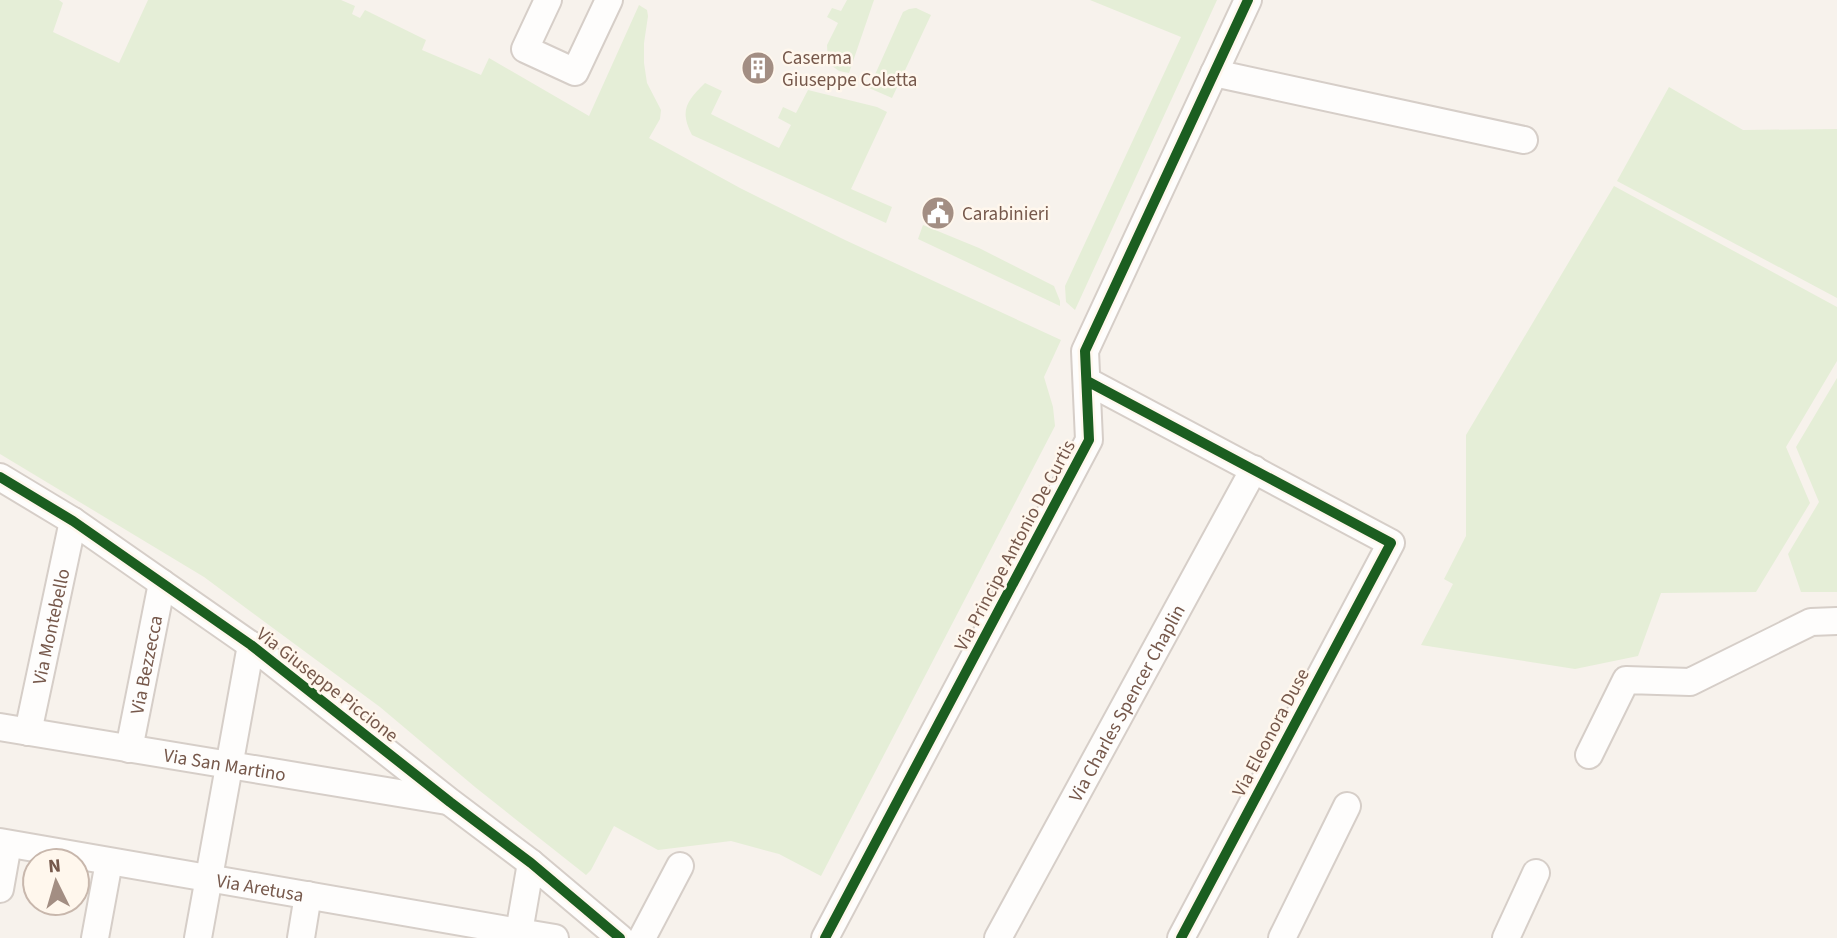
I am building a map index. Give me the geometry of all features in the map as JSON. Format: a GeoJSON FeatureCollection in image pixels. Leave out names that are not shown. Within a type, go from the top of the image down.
{"type":"FeatureCollection","features":[{"type":"Feature","properties":{"kind":"street"},"geometry":{"type":"LineString","coordinates":[[548,0],[525,49],[575,72],[609,0]]}},
{"type":"Feature","properties":{"kind":"street","name":"Via Principe Antonio De Curtis"},"geometry":{"type":"LineString","coordinates":[[825,938],[1089,440],[1085,351],[1248,0]]}},
{"type":"Feature","properties":{"kind":"street"},"geometry":{"type":"LineString","coordinates":[[1214,72],[1524,140]]}},
{"type":"Feature","properties":{"kind":"street"},"geometry":{"type":"LineString","coordinates":[[1087,381],[1254,469]]}},
{"type":"Feature","properties":{"kind":"street","name":"Via Eleonora Duse"},"geometry":{"type":"LineString","coordinates":[[1181,938],[1391,543],[1254,469]]}},
{"type":"Feature","properties":{"kind":"street","name":"Via Charles Spencer Chaplin"},"geometry":{"type":"LineString","coordinates":[[998,938],[1254,469]]}},
{"type":"Feature","properties":{"kind":"street","name":"Via Giuseppe Piccione"},"geometry":{"type":"LineString","coordinates":[[0,477],[72,521],[251,645],[531,863],[620,938]]}},
{"type":"Feature","properties":{"kind":"street","name":"Via Montebello"},"geometry":{"type":"LineString","coordinates":[[28,732],[72,521]]}},
{"type":"Feature","properties":{"kind":"street","name":"Via Bezzecca"},"geometry":{"type":"LineString","coordinates":[[129,749],[162,583]]}},
{"type":"Feature","properties":{"kind":"street"},"geometry":{"type":"LineString","coordinates":[[1588,755],[1626,680],[1690,682],[1811,622],[1837,621]]}},
{"type":"Feature","properties":{"kind":"street"},"geometry":{"type":"LineString","coordinates":[[198,938],[251,645]]}},
{"type":"Feature","properties":{"kind":"street","name":"Via San Martino"},"geometry":{"type":"LineString","coordinates":[[0,727],[450,802]]}},
{"type":"Feature","properties":{"kind":"street"},"geometry":{"type":"LineString","coordinates":[[1282,938],[1347,806]]}},
{"type":"Feature","properties":{"kind":"street"},"geometry":{"type":"LineString","coordinates":[[0,889],[4,843]]}},
{"type":"Feature","properties":{"kind":"street","name":"Via Aretusa"},"geometry":{"type":"LineString","coordinates":[[4,843],[308,895],[408,926],[555,938]]}},
{"type":"Feature","properties":{"kind":"street"},"geometry":{"type":"LineString","coordinates":[[95,938],[109,862]]}},
{"type":"Feature","properties":{"kind":"street"},"geometry":{"type":"LineString","coordinates":[[519,935],[531,863]]}},
{"type":"Feature","properties":{"kind":"street"},"geometry":{"type":"LineString","coordinates":[[642,938],[680,866]]}},
{"type":"Feature","properties":{"kind":"street"},"geometry":{"type":"LineString","coordinates":[[1506,938],[1536,873]]}},
{"type":"Feature","properties":{"kind":"street"},"geometry":{"type":"LineString","coordinates":[[301,938],[308,895]]}},
{"type":"Feature","properties":{"kind":"green space"},"geometry":{"type":"Polygon","coordinates":[[[0,0],[59,0],[63,3],[53,32],[119,63],[148,0],[341,0],[355,6],[352,14],[360,18],[365,10],[426,40],[422,50],[481,75],[489,58],[589,116],[639,5],[647,10],[648,16],[644,43],[647,83],[661,110],[660,119],[649,138],[740,188],[845,240],[1061,340],[1044,377],[1053,407],[1055,426],[821,876],[779,854],[731,841],[658,850],[614,826],[586,875],[380,707],[204,577],[0,454],[0,0]]]}},
{"type":"Feature","properties":{"kind":"green space"},"geometry":{"type":"Polygon","coordinates":[[[847,0],[874,0],[849,73],[839,71],[828,63],[827,45],[838,23],[827,17],[832,8],[841,11],[847,0]]]}},
{"type":"Feature","properties":{"kind":"green space"},"geometry":{"type":"Polygon","coordinates":[[[1090,0],[1217,0],[1075,310],[1066,302],[1065,286],[1181,37],[1090,0]]]}},
{"type":"Feature","properties":{"kind":"green space"},"geometry":{"type":"Polygon","coordinates":[[[916,8],[931,15],[892,98],[869,88],[903,12],[916,8]]]}},
{"type":"Feature","properties":{"kind":"green space"},"geometry":{"type":"Polygon","coordinates":[[[705,83],[722,91],[711,114],[779,148],[791,125],[778,118],[783,107],[796,113],[808,90],[877,107],[887,112],[851,189],[892,207],[886,223],[692,135],[686,119],[687,106],[705,83]]]}},
{"type":"Feature","properties":{"kind":"green space"},"geometry":{"type":"Polygon","coordinates":[[[1669,87],[1743,130],[1837,129],[1837,298],[1617,181],[1669,87]]]}},
{"type":"Feature","properties":{"kind":"green space"},"geometry":{"type":"Polygon","coordinates":[[[1614,186],[1837,307],[1837,361],[1786,447],[1810,503],[1756,592],[1661,593],[1638,656],[1575,669],[1421,645],[1453,584],[1444,579],[1466,536],[1466,435],[1614,186]]]}},
{"type":"Feature","properties":{"kind":"green space"},"geometry":{"type":"Polygon","coordinates":[[[923,225],[979,248],[1054,286],[1060,306],[918,239],[923,225]]]}},
{"type":"Feature","properties":{"kind":"green space"},"geometry":{"type":"Polygon","coordinates":[[[1837,378],[1837,592],[1801,592],[1788,554],[1819,502],[1796,447],[1837,378]]]}},
{"type":"Feature","properties":{"kind":"cycle path"},"geometry":{"type":"LineString","coordinates":[[825,938],[1089,440],[1085,351],[1248,0]]}},
{"type":"Feature","properties":{"kind":"cycle path"},"geometry":{"type":"LineString","coordinates":[[1087,381],[1391,543],[1181,938]]}},
{"type":"Feature","properties":{"kind":"cycle path"},"geometry":{"type":"LineString","coordinates":[[0,477],[73,521],[251,645],[531,863],[620,938]]}},
{"type":"Feature","properties":{"kind":"place","name":"Caserma Giuseppe Coletta"},"geometry":{"type":"Point","coordinates":[758,68]}},
{"type":"Feature","properties":{"kind":"place","name":"Carabinieri"},"geometry":{"type":"Point","coordinates":[938,213]}}]}
